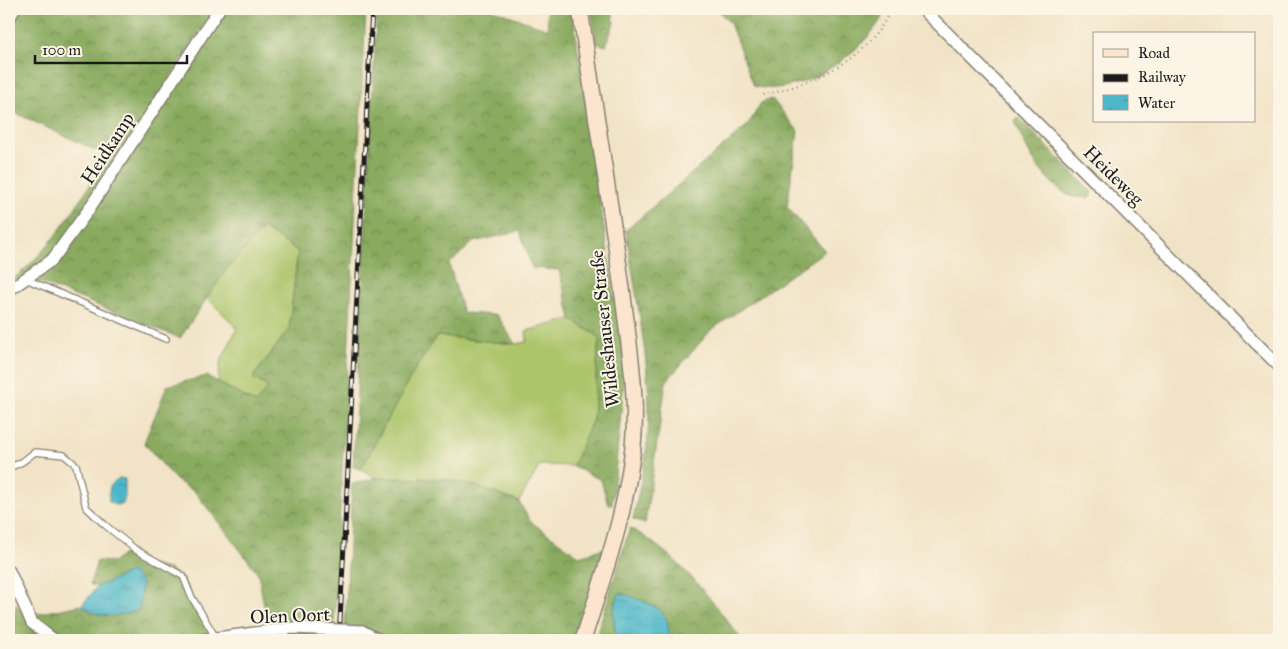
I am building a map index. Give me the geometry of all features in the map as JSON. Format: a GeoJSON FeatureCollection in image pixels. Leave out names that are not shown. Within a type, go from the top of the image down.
{"type":"FeatureCollection","features":[{"type":"Feature","properties":{"kind":"main road","name":"Wildeshauser Straße"},"geometry":{"type":"LineString","coordinates":[[580,9],[618,257],[632,370],[634,407],[632,454],[621,517],[583,640]]}},
{"type":"Feature","properties":{"kind":"street"},"geometry":{"type":"LineString","coordinates":[[9,19],[14,9]]}},
{"type":"Feature","properties":{"kind":"street","name":"Heidkamp"},"geometry":{"type":"LineString","coordinates":[[9,290],[52,260],[87,212],[219,9]]}},
{"type":"Feature","properties":{"kind":"street","name":"Heideweg"},"geometry":{"type":"LineString","coordinates":[[923,9],[1279,366]]}},
{"type":"Feature","properties":{"kind":"street"},"geometry":{"type":"LineString","coordinates":[[9,571],[32,623],[54,640]]}},
{"type":"Feature","properties":{"kind":"street","name":"Olen Oort"},"geometry":{"type":"LineString","coordinates":[[201,640],[293,628],[362,631],[379,640]]}},
{"type":"Feature","properties":{"kind":"lane"},"geometry":{"type":"LineString","coordinates":[[26,278],[166,339]]}},
{"type":"Feature","properties":{"kind":"lane"},"geometry":{"type":"LineString","coordinates":[[9,468],[22,462],[34,452],[64,455],[76,465],[86,507],[136,550],[183,576],[191,596],[216,638]]}},
{"type":"Feature","properties":{"kind":"path"},"geometry":{"type":"LineString","coordinates":[[763,96],[796,88],[818,79],[843,64],[882,27],[891,9]]}},
{"type":"Feature","properties":{"kind":"green space"},"geometry":{"type":"Polygon","coordinates":[[[17,9],[214,9],[85,210],[50,258],[9,287],[9,282],[39,255],[52,240],[76,207],[108,156],[9,110],[9,25],[17,9]]]}},
{"type":"Feature","properties":{"kind":"green space"},"geometry":{"type":"Polygon","coordinates":[[[222,9],[366,9],[334,626],[268,626],[258,573],[195,492],[176,480],[144,443],[167,386],[207,376],[256,403],[268,387],[253,378],[289,329],[298,251],[263,228],[226,270],[180,338],[34,280],[55,261],[222,9]]]}},
{"type":"Feature","properties":{"kind":"green space"},"geometry":{"type":"Polygon","coordinates":[[[377,9],[491,9],[548,29],[547,9],[572,9],[625,371],[612,505],[608,504],[601,480],[573,466],[593,419],[599,337],[571,319],[559,270],[532,268],[520,231],[473,242],[449,264],[463,313],[497,315],[515,344],[437,336],[414,371],[361,469],[353,467],[377,9]]]}},
{"type":"Feature","properties":{"kind":"green space"},"geometry":{"type":"Polygon","coordinates":[[[591,9],[612,9],[614,22],[606,46],[596,43],[591,9]]]}},
{"type":"Feature","properties":{"kind":"green space"},"geometry":{"type":"Polygon","coordinates":[[[717,9],[886,9],[877,25],[865,40],[831,68],[792,85],[772,88],[754,86],[730,23],[717,9]]]}},
{"type":"Feature","properties":{"kind":"green space"},"geometry":{"type":"Polygon","coordinates":[[[772,99],[798,131],[787,207],[825,251],[711,330],[666,382],[645,524],[633,519],[644,466],[647,440],[649,413],[647,368],[626,230],[748,125],[761,103],[772,99]]]}},
{"type":"Feature","properties":{"kind":"green space"},"geometry":{"type":"Polygon","coordinates":[[[1019,118],[1093,193],[1089,198],[1070,196],[1060,190],[1043,173],[1030,154],[1019,132],[1015,121],[1019,118]]]}},
{"type":"Feature","properties":{"kind":"green space"},"geometry":{"type":"Polygon","coordinates":[[[263,228],[298,251],[289,329],[253,377],[269,387],[256,403],[218,383],[220,363],[237,328],[206,297],[226,270],[263,228]]]}},
{"type":"Feature","properties":{"kind":"green space"},"geometry":{"type":"Polygon","coordinates":[[[571,319],[599,337],[593,419],[573,466],[540,465],[519,502],[475,486],[444,479],[376,478],[361,469],[414,371],[437,336],[515,344],[527,342],[526,331],[571,319]]]}},
{"type":"Feature","properties":{"kind":"green space"},"geometry":{"type":"Polygon","coordinates":[[[376,478],[444,479],[475,486],[519,502],[531,522],[579,556],[605,548],[577,640],[387,640],[364,628],[345,626],[352,484],[376,478]]]}},
{"type":"Feature","properties":{"kind":"green space"},"geometry":{"type":"Polygon","coordinates":[[[630,528],[664,551],[692,578],[742,640],[670,640],[668,627],[619,593],[613,612],[616,640],[595,640],[630,528]]]}},
{"type":"Feature","properties":{"kind":"green space"},"geometry":{"type":"Polygon","coordinates":[[[129,550],[149,565],[169,569],[182,578],[212,633],[176,640],[60,640],[49,634],[31,615],[82,605],[93,614],[131,572],[97,587],[90,584],[97,561],[113,562],[129,550]]]}},
{"type":"Feature","properties":{"kind":"green space"},"geometry":{"type":"Polygon","coordinates":[[[16,604],[41,638],[40,640],[12,640],[16,604]]]}},
{"type":"Feature","properties":{"kind":"green space"},"geometry":{"type":"Polygon","coordinates":[[[293,630],[324,633],[325,640],[226,640],[293,630]]]}},
{"type":"Feature","properties":{"kind":"water"},"geometry":{"type":"Polygon","coordinates":[[[120,478],[125,479],[125,497],[123,504],[115,505],[109,501],[109,490],[111,485],[120,478]]]}},
{"type":"Feature","properties":{"kind":"water"},"geometry":{"type":"Polygon","coordinates":[[[131,572],[142,582],[139,610],[109,616],[96,613],[82,605],[97,587],[131,572]]]}},
{"type":"Feature","properties":{"kind":"water"},"geometry":{"type":"Polygon","coordinates":[[[619,593],[635,598],[660,610],[665,616],[670,640],[616,640],[613,612],[619,593]]]}},
{"type":"Feature","properties":{"kind":"railway"},"geometry":{"type":"LineString","coordinates":[[339,640],[372,9]]}}]}
